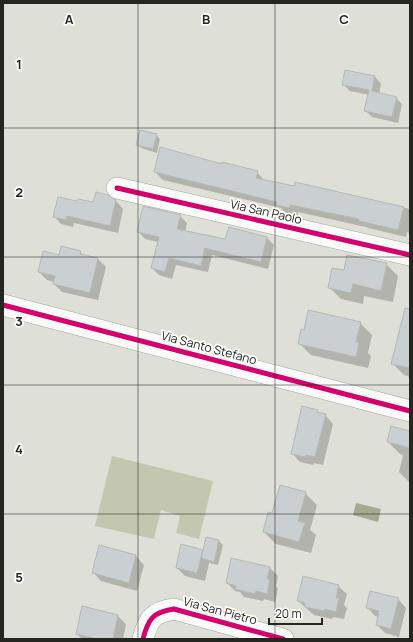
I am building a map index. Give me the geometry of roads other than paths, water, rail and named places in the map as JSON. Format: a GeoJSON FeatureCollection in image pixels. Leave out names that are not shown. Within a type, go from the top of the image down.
{"type":"FeatureCollection","features":[{"type":"Feature","properties":{"kind":"street","name":"Via San Paolo"},"geometry":{"type":"LineString","coordinates":[[117,188],[410,255]]}},
{"type":"Feature","properties":{"kind":"street","name":"Via Santo Stefano"},"geometry":{"type":"LineString","coordinates":[[3,305],[410,411]]}},
{"type":"Feature","properties":{"kind":"street","name":"Via San Pietro"},"geometry":{"type":"LineString","coordinates":[[143,639],[147,624],[156,615],[164,611],[174,609],[283,639]]}}]}
